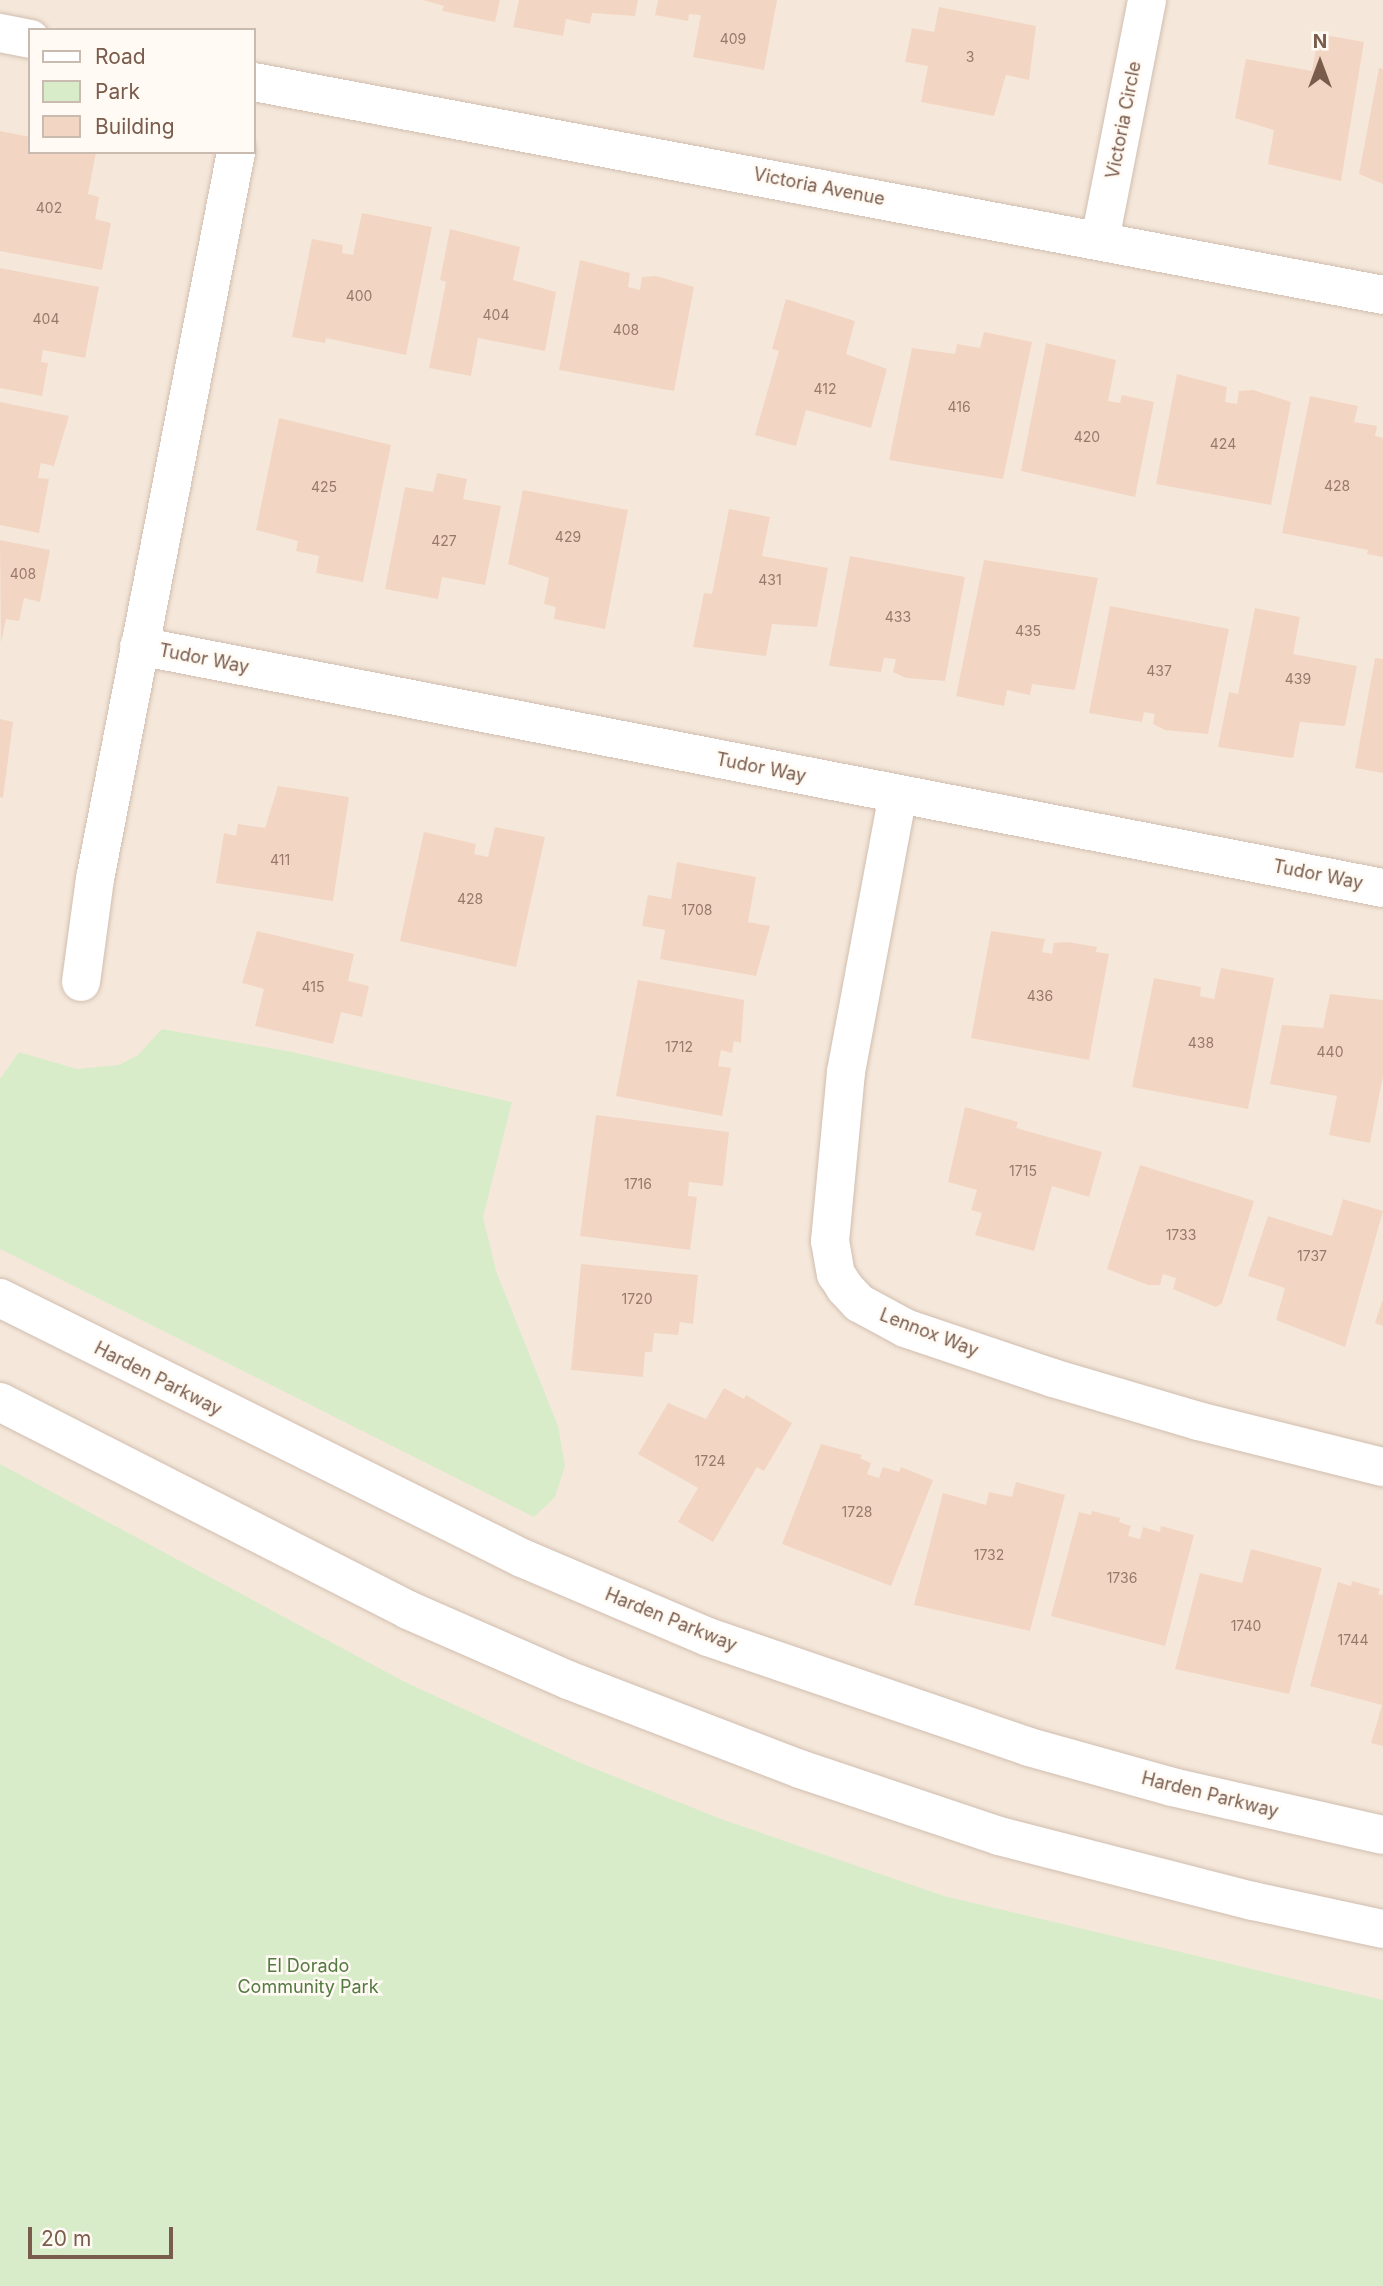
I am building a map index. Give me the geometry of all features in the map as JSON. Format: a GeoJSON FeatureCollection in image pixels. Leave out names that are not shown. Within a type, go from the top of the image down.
{"type":"FeatureCollection","features":[{"type":"Feature","properties":{"kind":"street","name":"Victoria Circle"},"geometry":{"type":"LineString","coordinates":[[1100,240],[1147,0]]}},
{"type":"Feature","properties":{"kind":"street"},"geometry":{"type":"LineString","coordinates":[[0,33],[28,39]]}},
{"type":"Feature","properties":{"kind":"street","name":"Victoria Avenue"},"geometry":{"type":"LineString","coordinates":[[256,82],[1383,295]]}},
{"type":"Feature","properties":{"kind":"street","name":"Tudor Way"},"geometry":{"type":"LineString","coordinates":[[81,982],[95,879],[236,154]]}},
{"type":"Feature","properties":{"kind":"street","name":"Tudor Way"},"geometry":{"type":"LineString","coordinates":[[139,646],[1383,888]]}},
{"type":"Feature","properties":{"kind":"street","name":"Lennox Way"},"geometry":{"type":"LineString","coordinates":[[898,794],[861,975],[843,1097],[830,1241],[836,1274],[845,1288],[859,1303],[905,1328],[1053,1378],[1198,1421],[1383,1467]]}},
{"type":"Feature","properties":{"kind":"street","name":"Harden Parkway"},"geometry":{"type":"LineString","coordinates":[[0,1298],[522,1558],[708,1637],[1028,1747],[1172,1787],[1383,1835]]}},
{"type":"Feature","properties":{"kind":"street"},"geometry":{"type":"LineString","coordinates":[[0,1402],[408,1610],[568,1680],[787,1765],[999,1836],[1254,1902],[1383,1929]]}},
{"type":"Feature","properties":{"kind":"shaded area"},"geometry":{"type":"Polygon","coordinates":[[[0,0],[1383,0],[1383,2286],[0,2286],[0,0]]]}},
{"type":"Feature","properties":{"kind":"green space"},"geometry":{"type":"Polygon","coordinates":[[[162,1029],[292,1052],[512,1102],[483,1217],[496,1271],[558,1426],[565,1466],[555,1497],[534,1517],[0,1249],[0,1079],[19,1052],[77,1069],[119,1065],[138,1055],[162,1029]]]}},
{"type":"Feature","properties":{"kind":"green space","name":"El Dorado Community Park"},"geometry":{"type":"Polygon","coordinates":[[[0,1464],[405,1682],[578,1762],[721,1819],[944,1896],[1383,2000],[1383,2286],[0,2286],[0,1464]]]}},
{"type":"Feature","properties":{"kind":"building"},"geometry":{"type":"Polygon","coordinates":[[[423,0],[500,0],[495,22],[442,11],[444,6],[423,0]]]}},
{"type":"Feature","properties":{"kind":"building"},"geometry":{"type":"Polygon","coordinates":[[[519,0],[638,0],[635,16],[592,13],[590,24],[566,19],[563,36],[513,27],[519,0]]]}},
{"type":"Feature","properties":{"kind":"building"},"geometry":{"type":"Polygon","coordinates":[[[658,0],[777,0],[764,70],[693,57],[701,15],[689,14],[688,21],[655,15],[658,0]]]}},
{"type":"Feature","properties":{"kind":"building"},"geometry":{"type":"Polygon","coordinates":[[[939,7],[1036,26],[1029,80],[1006,75],[994,116],[921,102],[928,66],[905,62],[912,28],[934,32],[939,7]]]}},
{"type":"Feature","properties":{"kind":"building"},"geometry":{"type":"Polygon","coordinates":[[[1319,34],[1364,42],[1341,181],[1268,164],[1274,130],[1235,118],[1246,59],[1312,71],[1319,34]]]}},
{"type":"Feature","properties":{"kind":"building"},"geometry":{"type":"Polygon","coordinates":[[[1379,68],[1383,69],[1383,184],[1359,174],[1379,68]]]}},
{"type":"Feature","properties":{"kind":"building"},"geometry":{"type":"Polygon","coordinates":[[[0,131],[28,137],[28,154],[96,154],[88,194],[99,197],[95,219],[111,223],[102,270],[0,251],[0,131]]]}},
{"type":"Feature","properties":{"kind":"building"},"geometry":{"type":"Polygon","coordinates":[[[362,213],[432,227],[406,355],[326,338],[325,343],[292,337],[312,239],[343,245],[342,253],[353,255],[362,213]]]}},
{"type":"Feature","properties":{"kind":"building"},"geometry":{"type":"Polygon","coordinates":[[[450,229],[520,247],[513,280],[556,292],[545,351],[478,338],[471,376],[429,368],[446,282],[440,280],[450,229]]]}},
{"type":"Feature","properties":{"kind":"building"},"geometry":{"type":"Polygon","coordinates":[[[580,260],[630,273],[628,287],[640,290],[642,277],[656,276],[694,287],[674,391],[559,370],[580,260]]]}},
{"type":"Feature","properties":{"kind":"building"},"geometry":{"type":"Polygon","coordinates":[[[0,268],[99,287],[85,358],[43,350],[41,362],[48,363],[42,396],[0,388],[0,268]]]}},
{"type":"Feature","properties":{"kind":"building"},"geometry":{"type":"Polygon","coordinates":[[[786,299],[855,321],[846,354],[887,369],[871,428],[806,410],[796,446],[755,435],[779,351],[772,349],[786,299]]]}},
{"type":"Feature","properties":{"kind":"building"},"geometry":{"type":"Polygon","coordinates":[[[984,332],[1032,342],[1003,479],[889,460],[912,348],[955,354],[957,344],[980,348],[984,332]]]}},
{"type":"Feature","properties":{"kind":"building"},"geometry":{"type":"Polygon","coordinates":[[[1046,343],[1116,360],[1108,401],[1120,403],[1122,395],[1154,402],[1135,497],[1021,471],[1046,343]]]}},
{"type":"Feature","properties":{"kind":"building"},"geometry":{"type":"Polygon","coordinates":[[[1177,374],[1227,387],[1225,402],[1237,404],[1239,391],[1253,390],[1291,402],[1271,505],[1156,484],[1177,374]]]}},
{"type":"Feature","properties":{"kind":"building"},"geometry":{"type":"Polygon","coordinates":[[[1310,396],[1358,406],[1354,422],[1377,426],[1375,436],[1383,438],[1383,557],[1367,554],[1368,550],[1282,533],[1310,396]]]}},
{"type":"Feature","properties":{"kind":"building"},"geometry":{"type":"Polygon","coordinates":[[[0,402],[69,416],[54,466],[41,463],[38,478],[49,479],[39,533],[0,525],[0,402]]]}},
{"type":"Feature","properties":{"kind":"building"},"geometry":{"type":"Polygon","coordinates":[[[279,418],[391,445],[363,582],[316,573],[319,556],[296,551],[298,541],[256,530],[279,418]]]}},
{"type":"Feature","properties":{"kind":"building"},"geometry":{"type":"Polygon","coordinates":[[[437,473],[467,479],[463,499],[501,506],[485,585],[442,577],[438,599],[385,589],[405,487],[433,492],[437,473]]]}},
{"type":"Feature","properties":{"kind":"building"},"geometry":{"type":"Polygon","coordinates":[[[523,490],[628,510],[605,629],[554,619],[556,607],[544,604],[549,578],[508,564],[523,490]]]}},
{"type":"Feature","properties":{"kind":"building"},"geometry":{"type":"Polygon","coordinates":[[[729,509],[770,517],[762,556],[828,568],[817,627],[772,624],[766,656],[693,647],[704,593],[712,594],[729,509]]]}},
{"type":"Feature","properties":{"kind":"building"},"geometry":{"type":"Polygon","coordinates":[[[0,540],[50,550],[40,602],[24,598],[19,621],[6,619],[1,643],[0,540]]]}},
{"type":"Feature","properties":{"kind":"building"},"geometry":{"type":"Polygon","coordinates":[[[850,556],[965,577],[945,681],[906,678],[893,672],[896,659],[884,658],[881,672],[829,666],[850,556]]]}},
{"type":"Feature","properties":{"kind":"building"},"geometry":{"type":"Polygon","coordinates":[[[984,560],[1098,578],[1075,690],[1032,684],[1030,695],[1007,690],[1004,706],[956,696],[984,560]]]}},
{"type":"Feature","properties":{"kind":"building"},"geometry":{"type":"Polygon","coordinates":[[[1110,606],[1229,629],[1208,734],[1165,730],[1153,724],[1155,714],[1144,712],[1142,722],[1089,713],[1110,606]]]}},
{"type":"Feature","properties":{"kind":"building"},"geometry":{"type":"Polygon","coordinates":[[[1255,608],[1300,617],[1293,654],[1357,666],[1345,726],[1300,722],[1293,758],[1218,747],[1229,692],[1238,694],[1255,608]]]}},
{"type":"Feature","properties":{"kind":"building"},"geometry":{"type":"Polygon","coordinates":[[[1375,658],[1383,659],[1383,773],[1355,768],[1375,658]]]}},
{"type":"Feature","properties":{"kind":"building"},"geometry":{"type":"Polygon","coordinates":[[[0,719],[13,722],[3,798],[0,797],[0,719]]]}},
{"type":"Feature","properties":{"kind":"building"},"geometry":{"type":"Polygon","coordinates":[[[278,786],[349,797],[333,901],[216,883],[224,833],[236,836],[238,824],[265,828],[278,786]]]}},
{"type":"Feature","properties":{"kind":"building"},"geometry":{"type":"Polygon","coordinates":[[[495,827],[545,837],[516,967],[400,941],[424,832],[476,844],[474,854],[488,857],[495,827]]]}},
{"type":"Feature","properties":{"kind":"building"},"geometry":{"type":"Polygon","coordinates":[[[677,862],[756,877],[748,922],[770,926],[756,976],[660,959],[665,930],[642,926],[648,895],[671,899],[677,862]]]}},
{"type":"Feature","properties":{"kind":"building"},"geometry":{"type":"Polygon","coordinates":[[[257,931],[354,954],[348,981],[369,986],[362,1017],[341,1012],[333,1044],[255,1026],[264,989],[242,983],[257,931]]]}},
{"type":"Feature","properties":{"kind":"building"},"geometry":{"type":"Polygon","coordinates":[[[991,931],[1045,939],[1042,952],[1052,954],[1054,943],[1068,942],[1097,947],[1096,952],[1109,954],[1089,1060],[971,1038],[991,931]]]}},
{"type":"Feature","properties":{"kind":"building"},"geometry":{"type":"Polygon","coordinates":[[[1221,968],[1274,978],[1248,1109],[1132,1087],[1154,978],[1201,987],[1200,996],[1214,999],[1221,968]]]}},
{"type":"Feature","properties":{"kind":"building"},"geometry":{"type":"Polygon","coordinates":[[[638,980],[744,1000],[741,1043],[734,1041],[732,1053],[721,1050],[718,1066],[731,1068],[722,1116],[616,1096],[638,980]]]}},
{"type":"Feature","properties":{"kind":"building"},"geometry":{"type":"Polygon","coordinates":[[[1330,994],[1383,1000],[1383,1076],[1370,1143],[1329,1135],[1337,1096],[1270,1084],[1282,1025],[1323,1028],[1330,994]]]}},
{"type":"Feature","properties":{"kind":"building"},"geometry":{"type":"Polygon","coordinates":[[[965,1107],[1018,1122],[1016,1128],[1102,1152],[1089,1197],[1052,1186],[1034,1251],[975,1235],[982,1213],[971,1210],[977,1190],[948,1182],[965,1107]]]}},
{"type":"Feature","properties":{"kind":"building"},"geometry":{"type":"Polygon","coordinates":[[[596,1115],[729,1132],[723,1186],[689,1182],[688,1196],[697,1197],[690,1250],[580,1236],[596,1115]]]}},
{"type":"Feature","properties":{"kind":"building"},"geometry":{"type":"Polygon","coordinates":[[[1140,1165],[1254,1201],[1222,1303],[1216,1307],[1173,1289],[1176,1278],[1163,1274],[1160,1285],[1148,1285],[1107,1269],[1140,1165]]]}},
{"type":"Feature","properties":{"kind":"building"},"geometry":{"type":"Polygon","coordinates":[[[1343,1199],[1383,1211],[1345,1347],[1276,1320],[1285,1288],[1248,1276],[1268,1216],[1332,1236],[1343,1199]]]}},
{"type":"Feature","properties":{"kind":"building"},"geometry":{"type":"Polygon","coordinates":[[[581,1264],[698,1275],[693,1324],[680,1322],[678,1335],[654,1333],[652,1352],[645,1352],[643,1377],[571,1370],[581,1264]]]}},
{"type":"Feature","properties":{"kind":"building"},"geometry":{"type":"Polygon","coordinates":[[[1383,1301],[1383,1326],[1375,1323],[1383,1301]]]}},
{"type":"Feature","properties":{"kind":"building"},"geometry":{"type":"Polygon","coordinates":[[[724,1388],[744,1399],[746,1395],[792,1423],[764,1471],[757,1467],[713,1542],[678,1522],[698,1488],[638,1454],[668,1403],[706,1419],[724,1388]]]}},
{"type":"Feature","properties":{"kind":"building"},"geometry":{"type":"Polygon","coordinates":[[[821,1444],[862,1455],[860,1458],[871,1463],[867,1474],[879,1478],[883,1467],[899,1472],[901,1467],[933,1480],[891,1586],[782,1544],[821,1444]]]}},
{"type":"Feature","properties":{"kind":"building"},"geometry":{"type":"Polygon","coordinates":[[[1016,1482],[1065,1495],[1030,1631],[914,1605],[943,1493],[986,1505],[989,1492],[1012,1497],[1016,1482]]]}},
{"type":"Feature","properties":{"kind":"building"},"geometry":{"type":"Polygon","coordinates":[[[1092,1511],[1120,1518],[1119,1522],[1131,1526],[1128,1536],[1140,1539],[1143,1527],[1160,1532],[1161,1526],[1194,1535],[1165,1646],[1051,1616],[1079,1512],[1091,1515],[1092,1511]]]}},
{"type":"Feature","properties":{"kind":"building"},"geometry":{"type":"Polygon","coordinates":[[[1251,1549],[1322,1568],[1289,1694],[1175,1669],[1200,1573],[1242,1583],[1251,1549]]]}},
{"type":"Feature","properties":{"kind":"building"},"geometry":{"type":"Polygon","coordinates":[[[1352,1581],[1380,1589],[1378,1594],[1383,1595],[1383,1746],[1371,1743],[1382,1705],[1310,1686],[1338,1582],[1351,1586],[1352,1581]]]}}]}
